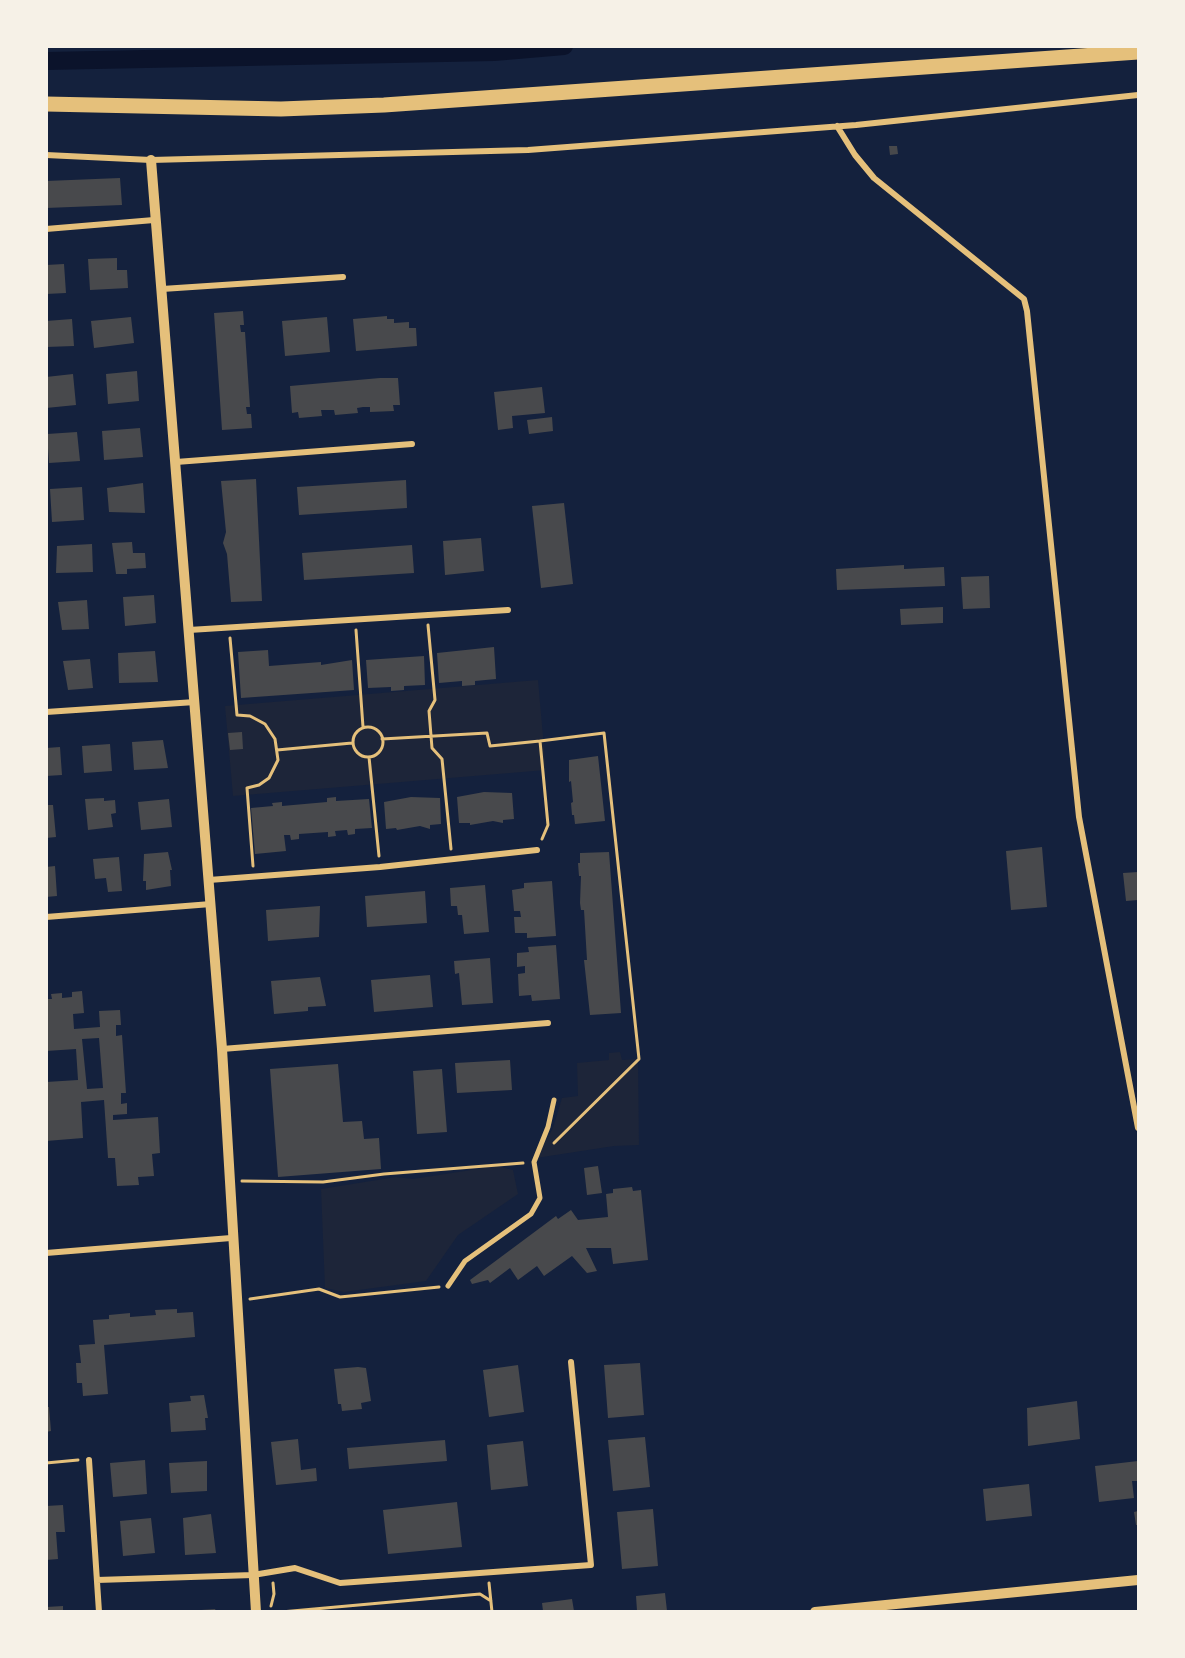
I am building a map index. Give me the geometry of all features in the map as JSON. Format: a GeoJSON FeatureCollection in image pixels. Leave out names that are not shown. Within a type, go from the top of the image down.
{"type":"FeatureCollection","features":[{"type":"Feature","properties":{"kind":"main road"},"geometry":{"type":"LineString","coordinates":[[46,104],[281,109],[384,105],[1138,52]]}},
{"type":"Feature","properties":{"kind":"street"},"geometry":{"type":"LineString","coordinates":[[46,155],[151,160],[528,150],[837,126],[1138,95]]}},
{"type":"Feature","properties":{"kind":"street"},"geometry":{"type":"LineString","coordinates":[[837,126],[855,155],[874,178],[1024,299],[1079,817],[1138,1128]]}},
{"type":"Feature","properties":{"kind":"street"},"geometry":{"type":"LineString","coordinates":[[151,160],[222,1049],[231,1238],[256,1611]]}},
{"type":"Feature","properties":{"kind":"street"},"geometry":{"type":"LineString","coordinates":[[46,229],[154,220]]}},
{"type":"Feature","properties":{"kind":"street"},"geometry":{"type":"LineString","coordinates":[[162,289],[343,277]]}},
{"type":"Feature","properties":{"kind":"street"},"geometry":{"type":"LineString","coordinates":[[176,462],[412,444]]}},
{"type":"Feature","properties":{"kind":"street"},"geometry":{"type":"LineString","coordinates":[[189,630],[508,610]]}},
{"type":"Feature","properties":{"kind":"street"},"geometry":{"type":"LineString","coordinates":[[46,712],[195,702]]}},
{"type":"Feature","properties":{"kind":"street"},"geometry":{"type":"LineString","coordinates":[[209,880],[380,867],[537,850]]}},
{"type":"Feature","properties":{"kind":"street"},"geometry":{"type":"LineString","coordinates":[[46,917],[211,904]]}},
{"type":"Feature","properties":{"kind":"street"},"geometry":{"type":"LineString","coordinates":[[222,1049],[548,1023]]}},
{"type":"Feature","properties":{"kind":"street"},"geometry":{"type":"LineString","coordinates":[[448,1286],[465,1261],[531,1214],[540,1198],[534,1162],[548,1126],[554,1100]]}},
{"type":"Feature","properties":{"kind":"street"},"geometry":{"type":"LineString","coordinates":[[46,1253],[231,1238]]}},
{"type":"Feature","properties":{"kind":"street"},"geometry":{"type":"LineString","coordinates":[[97,1580],[253,1575],[295,1568],[340,1583],[591,1565],[571,1362]]}},
{"type":"Feature","properties":{"kind":"street"},"geometry":{"type":"LineString","coordinates":[[89,1460],[99,1611]]}},
{"type":"Feature","properties":{"kind":"street"},"geometry":{"type":"LineString","coordinates":[[814,1611],[1138,1580]]}},
{"type":"Feature","properties":{"kind":"path"},"geometry":{"type":"LineString","coordinates":[[427,615],[435,700],[429,711],[432,748],[442,759],[452,860]]}},
{"type":"Feature","properties":{"kind":"path"},"geometry":{"type":"LineString","coordinates":[[355,620],[363,727]]}},
{"type":"Feature","properties":{"kind":"path"},"geometry":{"type":"LineString","coordinates":[[229,628],[237,715],[250,716],[265,724],[275,739],[277,750],[275,769],[269,778],[259,785],[247,788],[254,876]]}},
{"type":"Feature","properties":{"kind":"path"},"geometry":{"type":"LineString","coordinates":[[352,743],[355,733],[363,727],[374,728],[382,739]]}},
{"type":"Feature","properties":{"kind":"path"},"geometry":{"type":"LineString","coordinates":[[228,1181],[323,1182],[384,1174],[534,1162],[639,1059],[604,733],[490,746],[488,733],[382,739]]}},
{"type":"Feature","properties":{"kind":"path"},"geometry":{"type":"LineString","coordinates":[[352,743],[360,755],[369,757],[378,753],[382,739]]}},
{"type":"Feature","properties":{"kind":"path"},"geometry":{"type":"LineString","coordinates":[[537,850],[548,825],[540,741]]}},
{"type":"Feature","properties":{"kind":"path"},"geometry":{"type":"LineString","coordinates":[[277,750],[352,743]]}},
{"type":"Feature","properties":{"kind":"path"},"geometry":{"type":"LineString","coordinates":[[369,757],[380,867]]}},
{"type":"Feature","properties":{"kind":"path"},"geometry":{"type":"LineString","coordinates":[[242,1300],[320,1289],[340,1297],[448,1286]]}},
{"type":"Feature","properties":{"kind":"path"},"geometry":{"type":"LineString","coordinates":[[46,1463],[89,1460]]}},
{"type":"Feature","properties":{"kind":"path"},"geometry":{"type":"LineString","coordinates":[[488,1572],[492,1611]]}},
{"type":"Feature","properties":{"kind":"path"},"geometry":{"type":"LineString","coordinates":[[268,1611],[274,1594],[273,1578]]}},
{"type":"Feature","properties":{"kind":"path"},"geometry":{"type":"LineString","coordinates":[[281,1611],[480,1594],[491,1601]]}},
{"type":"Feature","properties":{"kind":"shaded area"},"geometry":{"type":"Polygon","coordinates":[[[538,680],[546,770],[233,796],[225,706],[538,680]]]}},
{"type":"Feature","properties":{"kind":"shaded area"},"geometry":{"type":"Polygon","coordinates":[[[620,1052],[622,1060],[638,1059],[639,1145],[614,1146],[536,1158],[553,1128],[562,1098],[578,1096],[577,1063],[609,1060],[609,1053],[620,1052]]]}},
{"type":"Feature","properties":{"kind":"shaded area"},"geometry":{"type":"Polygon","coordinates":[[[497,1166],[513,1170],[518,1194],[458,1235],[426,1281],[344,1292],[325,1288],[321,1189],[396,1177],[413,1179],[497,1166]]]}},
{"type":"Feature","properties":{"kind":"building"},"geometry":{"type":"Polygon","coordinates":[[[889,146],[897,146],[898,154],[890,155],[889,146]]]}},
{"type":"Feature","properties":{"kind":"building"},"geometry":{"type":"Polygon","coordinates":[[[120,178],[122,205],[46,208],[46,181],[120,178]]]}},
{"type":"Feature","properties":{"kind":"building"},"geometry":{"type":"Polygon","coordinates":[[[117,258],[117,270],[127,270],[128,288],[90,290],[88,259],[117,258]]]}},
{"type":"Feature","properties":{"kind":"building"},"geometry":{"type":"Polygon","coordinates":[[[64,264],[66,293],[46,294],[46,265],[64,264]]]}},
{"type":"Feature","properties":{"kind":"building"},"geometry":{"type":"Polygon","coordinates":[[[243,311],[244,325],[240,325],[241,332],[245,332],[250,407],[246,407],[247,414],[251,414],[252,428],[222,430],[214,313],[243,311]]]}},
{"type":"Feature","properties":{"kind":"building"},"geometry":{"type":"Polygon","coordinates":[[[387,316],[387,319],[394,319],[394,323],[409,322],[409,328],[416,328],[417,346],[356,351],[353,319],[387,316]]]}},
{"type":"Feature","properties":{"kind":"building"},"geometry":{"type":"Polygon","coordinates":[[[131,317],[134,343],[94,348],[91,321],[131,317]]]}},
{"type":"Feature","properties":{"kind":"building"},"geometry":{"type":"Polygon","coordinates":[[[327,317],[330,352],[285,356],[282,321],[327,317]]]}},
{"type":"Feature","properties":{"kind":"building"},"geometry":{"type":"Polygon","coordinates":[[[72,319],[74,346],[46,347],[46,321],[72,319]]]}},
{"type":"Feature","properties":{"kind":"building"},"geometry":{"type":"Polygon","coordinates":[[[137,371],[139,401],[108,404],[106,374],[137,371]]]}},
{"type":"Feature","properties":{"kind":"building"},"geometry":{"type":"Polygon","coordinates":[[[73,374],[76,405],[46,408],[46,377],[73,374]]]}},
{"type":"Feature","properties":{"kind":"building"},"geometry":{"type":"Polygon","coordinates":[[[398,378],[400,405],[393,405],[394,411],[370,412],[370,407],[363,407],[357,408],[358,413],[335,415],[334,410],[321,410],[322,416],[299,418],[298,412],[292,413],[290,386],[398,378]]]}},
{"type":"Feature","properties":{"kind":"building"},"geometry":{"type":"Polygon","coordinates":[[[542,387],[545,413],[512,416],[513,428],[498,430],[494,392],[542,387]]]}},
{"type":"Feature","properties":{"kind":"building"},"geometry":{"type":"Polygon","coordinates":[[[552,417],[553,431],[529,434],[527,420],[552,417]]]}},
{"type":"Feature","properties":{"kind":"building"},"geometry":{"type":"Polygon","coordinates":[[[140,428],[143,457],[104,460],[102,431],[140,428]]]}},
{"type":"Feature","properties":{"kind":"building"},"geometry":{"type":"Polygon","coordinates":[[[77,432],[80,461],[49,463],[47,434],[77,432]]]}},
{"type":"Feature","properties":{"kind":"building"},"geometry":{"type":"Polygon","coordinates":[[[256,479],[262,601],[231,602],[227,554],[223,543],[226,532],[221,481],[256,479]]]}},
{"type":"Feature","properties":{"kind":"building"},"geometry":{"type":"Polygon","coordinates":[[[406,480],[407,508],[299,515],[297,487],[406,480]]]}},
{"type":"Feature","properties":{"kind":"building"},"geometry":{"type":"Polygon","coordinates":[[[143,483],[145,513],[109,512],[107,488],[143,483]]]}},
{"type":"Feature","properties":{"kind":"building"},"geometry":{"type":"Polygon","coordinates":[[[82,487],[84,520],[52,522],[50,489],[82,487]]]}},
{"type":"Feature","properties":{"kind":"building"},"geometry":{"type":"Polygon","coordinates":[[[564,503],[573,584],[541,588],[532,506],[564,503]]]}},
{"type":"Feature","properties":{"kind":"building"},"geometry":{"type":"Polygon","coordinates":[[[481,538],[484,571],[445,575],[443,541],[481,538]]]}},
{"type":"Feature","properties":{"kind":"building"},"geometry":{"type":"Polygon","coordinates":[[[132,542],[133,553],[145,553],[146,568],[127,569],[127,574],[116,574],[112,543],[132,542]]]}},
{"type":"Feature","properties":{"kind":"building"},"geometry":{"type":"Polygon","coordinates":[[[92,544],[93,572],[56,573],[57,546],[92,544]]]}},
{"type":"Feature","properties":{"kind":"building"},"geometry":{"type":"Polygon","coordinates":[[[412,545],[414,573],[304,580],[302,553],[412,545]]]}},
{"type":"Feature","properties":{"kind":"building"},"geometry":{"type":"Polygon","coordinates":[[[904,565],[904,569],[944,567],[945,586],[837,590],[836,569],[904,565]]]}},
{"type":"Feature","properties":{"kind":"building"},"geometry":{"type":"Polygon","coordinates":[[[989,576],[990,608],[963,609],[961,577],[989,576]]]}},
{"type":"Feature","properties":{"kind":"building"},"geometry":{"type":"Polygon","coordinates":[[[154,595],[156,623],[125,626],[123,597],[154,595]]]}},
{"type":"Feature","properties":{"kind":"building"},"geometry":{"type":"Polygon","coordinates":[[[87,600],[89,629],[62,630],[58,602],[87,600]]]}},
{"type":"Feature","properties":{"kind":"building"},"geometry":{"type":"Polygon","coordinates":[[[943,607],[943,623],[901,625],[900,609],[943,607]]]}},
{"type":"Feature","properties":{"kind":"building"},"geometry":{"type":"Polygon","coordinates":[[[494,647],[496,679],[475,681],[475,685],[462,686],[462,681],[439,683],[437,653],[494,647]]]}},
{"type":"Feature","properties":{"kind":"building"},"geometry":{"type":"Polygon","coordinates":[[[268,650],[269,666],[321,662],[321,665],[352,660],[354,690],[241,698],[238,652],[268,650]]]}},
{"type":"Feature","properties":{"kind":"building"},"geometry":{"type":"Polygon","coordinates":[[[155,651],[158,682],[119,683],[118,653],[155,651]]]}},
{"type":"Feature","properties":{"kind":"building"},"geometry":{"type":"Polygon","coordinates":[[[424,656],[425,685],[404,686],[404,690],[391,691],[391,687],[368,688],[366,660],[424,656]]]}},
{"type":"Feature","properties":{"kind":"building"},"geometry":{"type":"Polygon","coordinates":[[[90,659],[93,688],[68,690],[63,661],[90,659]]]}},
{"type":"Feature","properties":{"kind":"building"},"geometry":{"type":"Polygon","coordinates":[[[242,732],[243,749],[230,750],[228,733],[242,732]]]}},
{"type":"Feature","properties":{"kind":"building"},"geometry":{"type":"Polygon","coordinates":[[[163,740],[168,768],[134,770],[132,742],[163,740]]]}},
{"type":"Feature","properties":{"kind":"building"},"geometry":{"type":"Polygon","coordinates":[[[110,744],[112,771],[84,773],[82,746],[110,744]]]}},
{"type":"Feature","properties":{"kind":"building"},"geometry":{"type":"Polygon","coordinates":[[[60,747],[62,775],[46,776],[46,748],[60,747]]]}},
{"type":"Feature","properties":{"kind":"building"},"geometry":{"type":"Polygon","coordinates":[[[598,756],[605,821],[575,824],[574,815],[572,815],[569,760],[598,756]]]}},
{"type":"Feature","properties":{"kind":"building"},"geometry":{"type":"Polygon","coordinates":[[[484,792],[512,793],[514,819],[503,820],[503,823],[493,821],[470,825],[470,823],[459,823],[457,797],[484,792]]]}},
{"type":"Feature","properties":{"kind":"building"},"geometry":{"type":"Polygon","coordinates":[[[336,797],[336,801],[369,799],[372,828],[355,829],[355,834],[348,835],[347,830],[335,831],[336,836],[328,837],[328,832],[299,834],[299,839],[291,840],[290,835],[284,835],[286,851],[255,854],[251,808],[273,806],[272,803],[282,802],[282,806],[327,802],[327,798],[336,797]]]}},
{"type":"Feature","properties":{"kind":"building"},"geometry":{"type":"Polygon","coordinates":[[[411,797],[440,798],[441,824],[430,825],[430,829],[420,826],[397,830],[396,828],[386,829],[384,802],[411,797]]]}},
{"type":"Feature","properties":{"kind":"building"},"geometry":{"type":"Polygon","coordinates":[[[104,798],[104,801],[115,800],[116,813],[111,814],[113,827],[88,830],[85,799],[104,798]]]}},
{"type":"Feature","properties":{"kind":"building"},"geometry":{"type":"Polygon","coordinates":[[[169,799],[172,827],[141,830],[138,802],[169,799]]]}},
{"type":"Feature","properties":{"kind":"building"},"geometry":{"type":"Polygon","coordinates":[[[46,805],[53,805],[56,837],[46,838],[46,805]]]}},
{"type":"Feature","properties":{"kind":"building"},"geometry":{"type":"Polygon","coordinates":[[[1042,847],[1047,907],[1011,910],[1006,851],[1042,847]]]}},
{"type":"Feature","properties":{"kind":"building"},"geometry":{"type":"Polygon","coordinates":[[[168,852],[172,870],[170,870],[171,886],[146,890],[146,881],[143,881],[144,854],[168,852]]]}},
{"type":"Feature","properties":{"kind":"building"},"geometry":{"type":"Polygon","coordinates":[[[609,852],[621,1013],[590,1015],[584,960],[587,960],[584,910],[581,910],[580,903],[581,876],[579,876],[578,863],[580,863],[580,853],[609,852]]]}},
{"type":"Feature","properties":{"kind":"building"},"geometry":{"type":"Polygon","coordinates":[[[119,857],[122,891],[108,892],[106,878],[95,879],[93,859],[119,857]]]}},
{"type":"Feature","properties":{"kind":"building"},"geometry":{"type":"Polygon","coordinates":[[[55,866],[57,896],[46,897],[46,867],[55,866]]]}},
{"type":"Feature","properties":{"kind":"building"},"geometry":{"type":"Polygon","coordinates":[[[1138,872],[1138,900],[1126,901],[1123,873],[1138,872]]]}},
{"type":"Feature","properties":{"kind":"building"},"geometry":{"type":"Polygon","coordinates":[[[552,881],[556,936],[527,938],[527,933],[515,933],[514,917],[521,917],[520,911],[514,911],[512,890],[524,888],[524,883],[552,881]]]}},
{"type":"Feature","properties":{"kind":"building"},"geometry":{"type":"Polygon","coordinates":[[[485,885],[489,932],[464,934],[462,915],[458,915],[457,906],[451,906],[450,888],[485,885]]]}},
{"type":"Feature","properties":{"kind":"building"},"geometry":{"type":"Polygon","coordinates":[[[425,891],[427,923],[367,927],[365,896],[425,891]]]}},
{"type":"Feature","properties":{"kind":"building"},"geometry":{"type":"Polygon","coordinates":[[[320,906],[319,937],[268,941],[266,910],[320,906]]]}},
{"type":"Feature","properties":{"kind":"building"},"geometry":{"type":"Polygon","coordinates":[[[556,945],[560,999],[532,1001],[531,995],[519,996],[518,974],[525,973],[525,966],[517,967],[517,953],[529,952],[528,947],[556,945]]]}},
{"type":"Feature","properties":{"kind":"building"},"geometry":{"type":"Polygon","coordinates":[[[490,958],[493,1003],[462,1005],[459,973],[455,974],[454,961],[490,958]]]}},
{"type":"Feature","properties":{"kind":"building"},"geometry":{"type":"Polygon","coordinates":[[[430,975],[433,1007],[374,1012],[371,980],[430,975]]]}},
{"type":"Feature","properties":{"kind":"building"},"geometry":{"type":"Polygon","coordinates":[[[320,977],[326,1006],[308,1007],[308,1011],[274,1014],[271,981],[320,977]]]}},
{"type":"Feature","properties":{"kind":"building"},"geometry":{"type":"Polygon","coordinates":[[[82,991],[84,1013],[73,1014],[74,1029],[100,1027],[99,1011],[120,1010],[121,1025],[116,1025],[116,1036],[122,1035],[126,1093],[121,1093],[121,1104],[127,1103],[127,1114],[113,1115],[113,1120],[158,1117],[160,1153],[152,1154],[154,1176],[138,1177],[139,1185],[117,1186],[115,1158],[108,1158],[104,1100],[81,1102],[83,1138],[46,1141],[46,1082],[78,1080],[76,1049],[46,1051],[46,999],[52,999],[51,994],[62,993],[62,998],[72,997],[72,992],[82,991]],[[99,1038],[82,1039],[87,1089],[103,1088],[99,1038]]]}},
{"type":"Feature","properties":{"kind":"building"},"geometry":{"type":"Polygon","coordinates":[[[510,1060],[512,1090],[457,1093],[455,1063],[510,1060]]]}},
{"type":"Feature","properties":{"kind":"building"},"geometry":{"type":"Polygon","coordinates":[[[338,1064],[343,1122],[362,1121],[364,1139],[379,1138],[381,1169],[278,1177],[270,1069],[338,1064]]]}},
{"type":"Feature","properties":{"kind":"building"},"geometry":{"type":"Polygon","coordinates":[[[442,1069],[447,1132],[417,1134],[413,1071],[442,1069]]]}},
{"type":"Feature","properties":{"kind":"building"},"geometry":{"type":"Polygon","coordinates":[[[598,1166],[602,1193],[587,1195],[584,1168],[598,1166]]]}},
{"type":"Feature","properties":{"kind":"building"},"geometry":{"type":"Polygon","coordinates":[[[632,1187],[633,1191],[641,1190],[648,1260],[613,1264],[611,1248],[586,1248],[597,1271],[587,1273],[572,1256],[544,1276],[537,1266],[518,1280],[510,1268],[490,1283],[488,1280],[472,1284],[470,1280],[556,1216],[558,1219],[571,1210],[578,1220],[608,1217],[606,1194],[613,1193],[613,1189],[632,1187]]]}},
{"type":"Feature","properties":{"kind":"building"},"geometry":{"type":"Polygon","coordinates":[[[177,1309],[177,1313],[193,1312],[195,1337],[104,1345],[108,1394],[83,1396],[82,1383],[77,1383],[76,1363],[81,1363],[79,1345],[95,1344],[93,1320],[109,1319],[109,1315],[130,1313],[130,1317],[156,1315],[155,1310],[177,1309]]]}},
{"type":"Feature","properties":{"kind":"building"},"geometry":{"type":"Polygon","coordinates":[[[640,1363],[644,1415],[608,1418],[604,1365],[640,1363]]]}},
{"type":"Feature","properties":{"kind":"building"},"geometry":{"type":"Polygon","coordinates":[[[518,1365],[524,1412],[489,1417],[483,1370],[518,1365]]]}},
{"type":"Feature","properties":{"kind":"building"},"geometry":{"type":"Polygon","coordinates":[[[366,1368],[371,1401],[361,1403],[362,1409],[342,1411],[341,1404],[338,1404],[334,1369],[366,1368]]]}},
{"type":"Feature","properties":{"kind":"building"},"geometry":{"type":"Polygon","coordinates":[[[204,1395],[208,1418],[205,1418],[206,1430],[171,1432],[169,1403],[191,1401],[190,1396],[204,1395]]]}},
{"type":"Feature","properties":{"kind":"building"},"geometry":{"type":"Polygon","coordinates":[[[1077,1401],[1080,1439],[1028,1446],[1027,1408],[1077,1401]]]}},
{"type":"Feature","properties":{"kind":"building"},"geometry":{"type":"Polygon","coordinates":[[[46,1407],[49,1407],[51,1431],[46,1432],[46,1407]]]}},
{"type":"Feature","properties":{"kind":"building"},"geometry":{"type":"Polygon","coordinates":[[[645,1437],[650,1487],[613,1491],[608,1440],[645,1437]]]}},
{"type":"Feature","properties":{"kind":"building"},"geometry":{"type":"Polygon","coordinates":[[[298,1439],[301,1470],[316,1468],[317,1481],[276,1485],[271,1442],[298,1439]]]}},
{"type":"Feature","properties":{"kind":"building"},"geometry":{"type":"Polygon","coordinates":[[[445,1440],[447,1461],[349,1469],[347,1448],[445,1440]]]}},
{"type":"Feature","properties":{"kind":"building"},"geometry":{"type":"Polygon","coordinates":[[[523,1441],[528,1486],[491,1490],[487,1445],[523,1441]]]}},
{"type":"Feature","properties":{"kind":"building"},"geometry":{"type":"Polygon","coordinates":[[[145,1460],[147,1494],[113,1497],[110,1463],[145,1460]]]}},
{"type":"Feature","properties":{"kind":"building"},"geometry":{"type":"Polygon","coordinates":[[[207,1461],[207,1491],[171,1493],[169,1463],[207,1461]]]}},
{"type":"Feature","properties":{"kind":"building"},"geometry":{"type":"Polygon","coordinates":[[[1138,1461],[1138,1481],[1132,1481],[1134,1498],[1099,1502],[1095,1466],[1138,1461]]]}},
{"type":"Feature","properties":{"kind":"building"},"geometry":{"type":"Polygon","coordinates":[[[1029,1484],[1032,1516],[986,1521],[983,1489],[1029,1484]]]}},
{"type":"Feature","properties":{"kind":"building"},"geometry":{"type":"Polygon","coordinates":[[[457,1502],[462,1547],[388,1554],[383,1510],[457,1502]]]}},
{"type":"Feature","properties":{"kind":"building"},"geometry":{"type":"Polygon","coordinates":[[[63,1505],[65,1532],[56,1532],[58,1559],[46,1560],[46,1506],[63,1505]]]}},
{"type":"Feature","properties":{"kind":"building"},"geometry":{"type":"Polygon","coordinates":[[[653,1509],[658,1566],[622,1569],[617,1512],[653,1509]]]}},
{"type":"Feature","properties":{"kind":"building"},"geometry":{"type":"Polygon","coordinates":[[[1138,1511],[1138,1525],[1136,1525],[1134,1512],[1138,1511]]]}},
{"type":"Feature","properties":{"kind":"building"},"geometry":{"type":"Polygon","coordinates":[[[211,1514],[216,1553],[185,1555],[183,1518],[211,1514]]]}},
{"type":"Feature","properties":{"kind":"building"},"geometry":{"type":"Polygon","coordinates":[[[151,1518],[155,1553],[123,1556],[120,1521],[151,1518]]]}},
{"type":"Feature","properties":{"kind":"building"},"geometry":{"type":"Polygon","coordinates":[[[665,1593],[667,1611],[637,1611],[636,1596],[665,1593]]]}},
{"type":"Feature","properties":{"kind":"building"},"geometry":{"type":"Polygon","coordinates":[[[572,1599],[574,1611],[543,1611],[542,1603],[572,1599]]]}},
{"type":"Feature","properties":{"kind":"building"},"geometry":{"type":"Polygon","coordinates":[[[63,1606],[63,1611],[46,1611],[46,1607],[63,1606]]]}},
{"type":"Feature","properties":{"kind":"waterway"},"geometry":{"type":"LineString","coordinates":[[46,61],[494,52],[564,46]]}}]}
